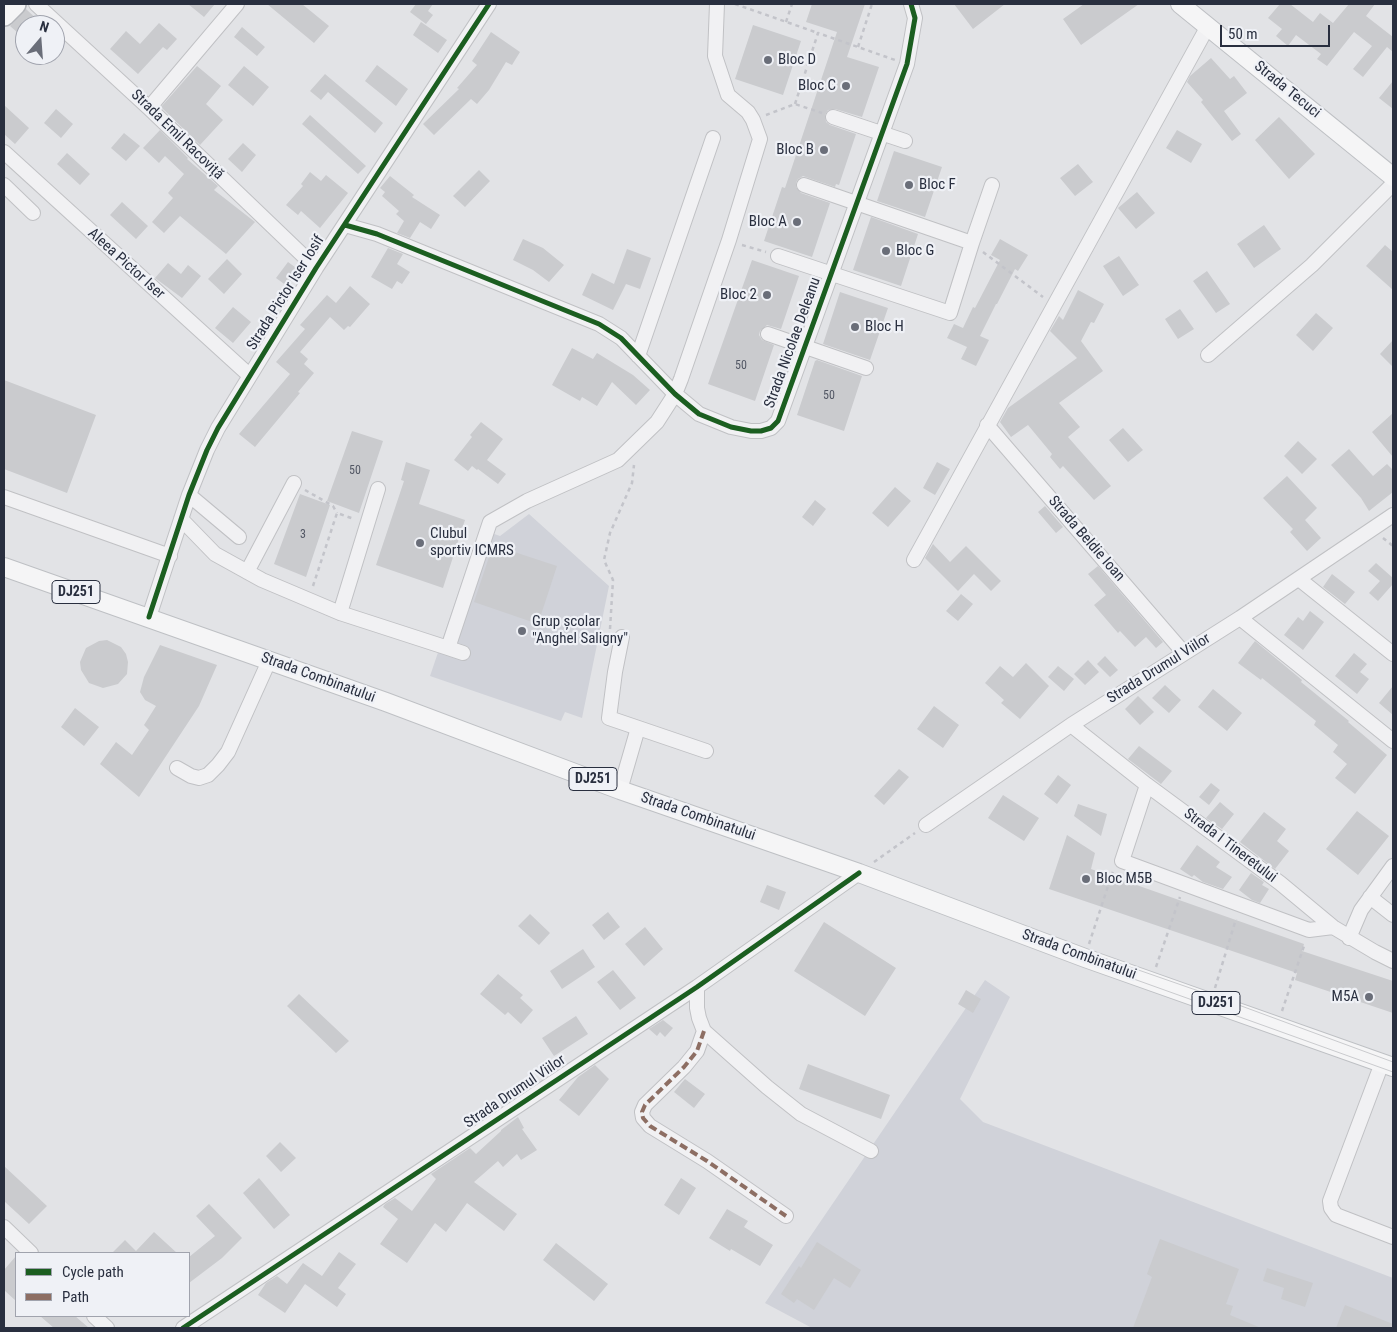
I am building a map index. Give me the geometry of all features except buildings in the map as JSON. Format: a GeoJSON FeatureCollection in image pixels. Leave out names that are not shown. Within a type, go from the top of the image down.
{"type":"FeatureCollection","features":[{"type":"Feature","properties":{"kind":"highway"},"geometry":{"type":"LineString","coordinates":[[4,15],[14,4]]}},
{"type":"Feature","properties":{"kind":"main road","name":"Strada Tecuci"},"geometry":{"type":"LineString","coordinates":[[1180,4],[1393,177]]}},
{"type":"Feature","properties":{"kind":"main road","name":"Strada Combinatului"},"geometry":{"type":"LineString","coordinates":[[4,567],[270,660],[620,790],[1388,1065]]}},
{"type":"Feature","properties":{"kind":"street","name":"Strada Emil Racoviță"},"geometry":{"type":"LineString","coordinates":[[36,4],[149,108],[316,268]]}},
{"type":"Feature","properties":{"kind":"street"},"geometry":{"type":"LineString","coordinates":[[149,108],[237,4]]}},
{"type":"Feature","properties":{"kind":"street","name":"Strada Pictor Iser Iosif"},"geometry":{"type":"LineString","coordinates":[[149,617],[189,496],[218,428],[316,268],[489,4]]}},
{"type":"Feature","properties":{"kind":"street"},"geometry":{"type":"LineString","coordinates":[[448,648],[490,522],[527,501],[618,460],[658,422],[675,394],[729,240],[760,139],[748,112],[728,95],[715,56],[717,4]]}},
{"type":"Feature","properties":{"kind":"street","name":"Strada Nicolae Deleanu"},"geometry":{"type":"LineString","coordinates":[[344,225],[377,234],[599,324],[621,338],[675,394],[699,414],[731,427],[751,431],[771,428],[778,421],[907,64],[915,18],[911,4]]}},
{"type":"Feature","properties":{"kind":"street"},"geometry":{"type":"LineString","coordinates":[[914,560],[1208,26]]}},
{"type":"Feature","properties":{"kind":"street"},"geometry":{"type":"LineString","coordinates":[[833,117],[905,141]]}},
{"type":"Feature","properties":{"kind":"street"},"geometry":{"type":"LineString","coordinates":[[638,356],[713,138]]}},
{"type":"Feature","properties":{"kind":"street","name":"Aleea Pictor Iser"},"geometry":{"type":"LineString","coordinates":[[4,152],[249,375]]}},
{"type":"Feature","properties":{"kind":"street"},"geometry":{"type":"LineString","coordinates":[[778,256],[950,313],[992,184]]}},
{"type":"Feature","properties":{"kind":"street"},"geometry":{"type":"LineString","coordinates":[[1208,356],[1312,266],[1393,184]]}},
{"type":"Feature","properties":{"kind":"street"},"geometry":{"type":"LineString","coordinates":[[4,185],[33,213]]}},
{"type":"Feature","properties":{"kind":"street"},"geometry":{"type":"LineString","coordinates":[[804,185],[972,243]]}},
{"type":"Feature","properties":{"kind":"street"},"geometry":{"type":"LineString","coordinates":[[768,334],[866,368]]}},
{"type":"Feature","properties":{"kind":"street","name":"Strada Beldie Ioan"},"geometry":{"type":"LineString","coordinates":[[988,425],[1184,653]]}},
{"type":"Feature","properties":{"kind":"street"},"geometry":{"type":"LineString","coordinates":[[247,572],[294,484]]}},
{"type":"Feature","properties":{"kind":"street"},"geometry":{"type":"LineString","coordinates":[[340,613],[378,490]]}},
{"type":"Feature","properties":{"kind":"street"},"geometry":{"type":"LineString","coordinates":[[189,496],[239,537]]}},
{"type":"Feature","properties":{"kind":"street"},"geometry":{"type":"LineString","coordinates":[[4,497],[170,556]]}},
{"type":"Feature","properties":{"kind":"street","name":"Strada Drumul Viilor"},"geometry":{"type":"LineString","coordinates":[[926,825],[1071,725],[1240,618],[1393,515]]}},
{"type":"Feature","properties":{"kind":"street"},"geometry":{"type":"LineString","coordinates":[[181,519],[215,554],[262,580],[340,613],[463,653]]}},
{"type":"Feature","properties":{"kind":"street"},"geometry":{"type":"LineString","coordinates":[[1299,579],[1393,654]]}},
{"type":"Feature","properties":{"kind":"street"},"geometry":{"type":"LineString","coordinates":[[1240,618],[1393,741]]}},
{"type":"Feature","properties":{"kind":"street"},"geometry":{"type":"LineString","coordinates":[[616,633],[609,718],[706,751]]}},
{"type":"Feature","properties":{"kind":"street"},"geometry":{"type":"LineString","coordinates":[[177,768],[190,776],[199,778],[208,775],[218,765],[228,752],[270,660]]}},
{"type":"Feature","properties":{"kind":"street","name":"Strada I Tineretului"},"geometry":{"type":"LineString","coordinates":[[1071,725],[1147,785],[1280,883],[1333,927],[1393,961]]}},
{"type":"Feature","properties":{"kind":"street"},"geometry":{"type":"LineString","coordinates":[[620,790],[638,728]]}},
{"type":"Feature","properties":{"kind":"street"},"geometry":{"type":"LineString","coordinates":[[1147,785],[1122,860],[1309,930],[1333,927]]}},
{"type":"Feature","properties":{"kind":"street"},"geometry":{"type":"LineString","coordinates":[[1350,938],[1361,910],[1393,866]]}},
{"type":"Feature","properties":{"kind":"street","name":"Strada Drumul Viilor"},"geometry":{"type":"LineString","coordinates":[[183,1328],[697,987],[859,874]]}},
{"type":"Feature","properties":{"kind":"street"},"geometry":{"type":"LineString","coordinates":[[1370,897],[1393,915]]}},
{"type":"Feature","properties":{"kind":"street"},"geometry":{"type":"LineString","coordinates":[[697,987],[698,1013],[704,1031],[767,1087],[801,1114],[872,1151]]}},
{"type":"Feature","properties":{"kind":"street"},"geometry":{"type":"LineString","coordinates":[[704,1031],[696,1051],[684,1067],[645,1105],[642,1112],[643,1118],[650,1126],[707,1161],[786,1216]]}},
{"type":"Feature","properties":{"kind":"street"},"geometry":{"type":"LineString","coordinates":[[1388,1065],[1330,1201],[1331,1208],[1336,1215],[1393,1237]]}},
{"type":"Feature","properties":{"kind":"street"},"geometry":{"type":"LineString","coordinates":[[4,1227],[30,1252]]}},
{"type":"Feature","properties":{"kind":"street"},"geometry":{"type":"LineString","coordinates":[[95,1317],[107,1328]]}},
{"type":"Feature","properties":{"kind":"path"},"geometry":{"type":"LineString","coordinates":[[735,4],[907,64]]}},
{"type":"Feature","properties":{"kind":"path"},"geometry":{"type":"LineString","coordinates":[[786,22],[792,4]]}},
{"type":"Feature","properties":{"kind":"path"},"geometry":{"type":"LineString","coordinates":[[858,47],[872,4]]}},
{"type":"Feature","properties":{"kind":"path"},"geometry":{"type":"LineString","coordinates":[[795,104],[818,33]]}},
{"type":"Feature","properties":{"kind":"path"},"geometry":{"type":"LineString","coordinates":[[753,120],[795,104],[833,117]]}},
{"type":"Feature","properties":{"kind":"path"},"geometry":{"type":"LineString","coordinates":[[729,240],[778,256]]}},
{"type":"Feature","properties":{"kind":"path"},"geometry":{"type":"LineString","coordinates":[[972,243],[1054,305]]}},
{"type":"Feature","properties":{"kind":"path"},"geometry":{"type":"LineString","coordinates":[[616,633],[610,622],[613,580],[604,560],[610,533],[632,483],[638,441]]}},
{"type":"Feature","properties":{"kind":"path"},"geometry":{"type":"LineString","coordinates":[[294,484],[333,506],[337,513],[367,525]]}},
{"type":"Feature","properties":{"kind":"path"},"geometry":{"type":"LineString","coordinates":[[309,600],[337,513]]}},
{"type":"Feature","properties":{"kind":"path"},"geometry":{"type":"LineString","coordinates":[[859,874],[926,825]]}},
{"type":"Feature","properties":{"kind":"path"},"geometry":{"type":"LineString","coordinates":[[1085,958],[1115,865],[1122,860]]}},
{"type":"Feature","properties":{"kind":"path"},"geometry":{"type":"LineString","coordinates":[[1152,981],[1185,884]]}},
{"type":"Feature","properties":{"kind":"path"},"geometry":{"type":"LineString","coordinates":[[1211,1002],[1240,905]]}},
{"type":"Feature","properties":{"kind":"path"},"geometry":{"type":"LineString","coordinates":[[1279,1026],[1279,1020],[1309,930]]}},
{"type":"Feature","properties":{"kind":"shaded area","name":"Grup școlar \"Anghel Saligny\""},"geometry":{"type":"Polygon","coordinates":[[[529,514],[609,586],[582,718],[565,712],[561,721],[430,676],[480,529],[500,536],[529,514]]]}},
{"type":"Feature","properties":{"kind":"shaded area"},"geometry":{"type":"Polygon","coordinates":[[[985,980],[1010,997],[960,1099],[983,1122],[1393,1278],[1393,1328],[812,1328],[765,1303],[985,980]]]}},
{"type":"Feature","properties":{"kind":"tram line"},"geometry":{"type":"LineString","coordinates":[[1081,950],[1236,1004],[1393,1062]]}},
{"type":"Feature","properties":{"kind":"tram line"},"geometry":{"type":"LineString","coordinates":[[1078,959],[1393,1072]]}},
{"type":"Feature","properties":{"kind":"marked path"},"geometry":{"type":"LineString","coordinates":[[704,1031],[697,1051],[684,1067],[645,1105],[642,1112],[643,1118],[650,1126],[707,1161],[786,1216]]}},
{"type":"Feature","properties":{"kind":"cycle path"},"geometry":{"type":"LineString","coordinates":[[149,617],[189,495],[218,428],[316,268],[489,4]]}},
{"type":"Feature","properties":{"kind":"cycle path"},"geometry":{"type":"LineString","coordinates":[[345,225],[377,234],[599,324],[621,338],[675,394],[699,414],[731,427],[751,431],[771,428],[778,421],[907,64],[915,18],[911,4]]}},
{"type":"Feature","properties":{"kind":"cycle path"},"geometry":{"type":"LineString","coordinates":[[183,1328],[697,987],[859,873]]}},
{"type":"Feature","properties":{"kind":"place","name":"Bloc D"},"geometry":{"type":"Point","coordinates":[768,60]}},
{"type":"Feature","properties":{"kind":"place","name":"Bloc C"},"geometry":{"type":"Point","coordinates":[846,86]}},
{"type":"Feature","properties":{"kind":"place","name":"Bloc B"},"geometry":{"type":"Point","coordinates":[824,150]}},
{"type":"Feature","properties":{"kind":"place","name":"Bloc F"},"geometry":{"type":"Point","coordinates":[909,185]}},
{"type":"Feature","properties":{"kind":"place","name":"Bloc A"},"geometry":{"type":"Point","coordinates":[797,222]}},
{"type":"Feature","properties":{"kind":"place","name":"Bloc G"},"geometry":{"type":"Point","coordinates":[886,251]}},
{"type":"Feature","properties":{"kind":"place","name":"Bloc 2"},"geometry":{"type":"Point","coordinates":[767,295]}},
{"type":"Feature","properties":{"kind":"place","name":"Bloc H"},"geometry":{"type":"Point","coordinates":[855,327]}},
{"type":"Feature","properties":{"kind":"place","name":"Clubul sportiv ICMRS"},"geometry":{"type":"Point","coordinates":[420,543]}},
{"type":"Feature","properties":{"kind":"place","name":"Grup școlar \"Anghel Saligny\""},"geometry":{"type":"Point","coordinates":[522,631]}},
{"type":"Feature","properties":{"kind":"place","name":"Bloc M5B"},"geometry":{"type":"Point","coordinates":[1086,879]}},
{"type":"Feature","properties":{"kind":"place","name":"M5A"},"geometry":{"type":"Point","coordinates":[1369,997]}}]}
